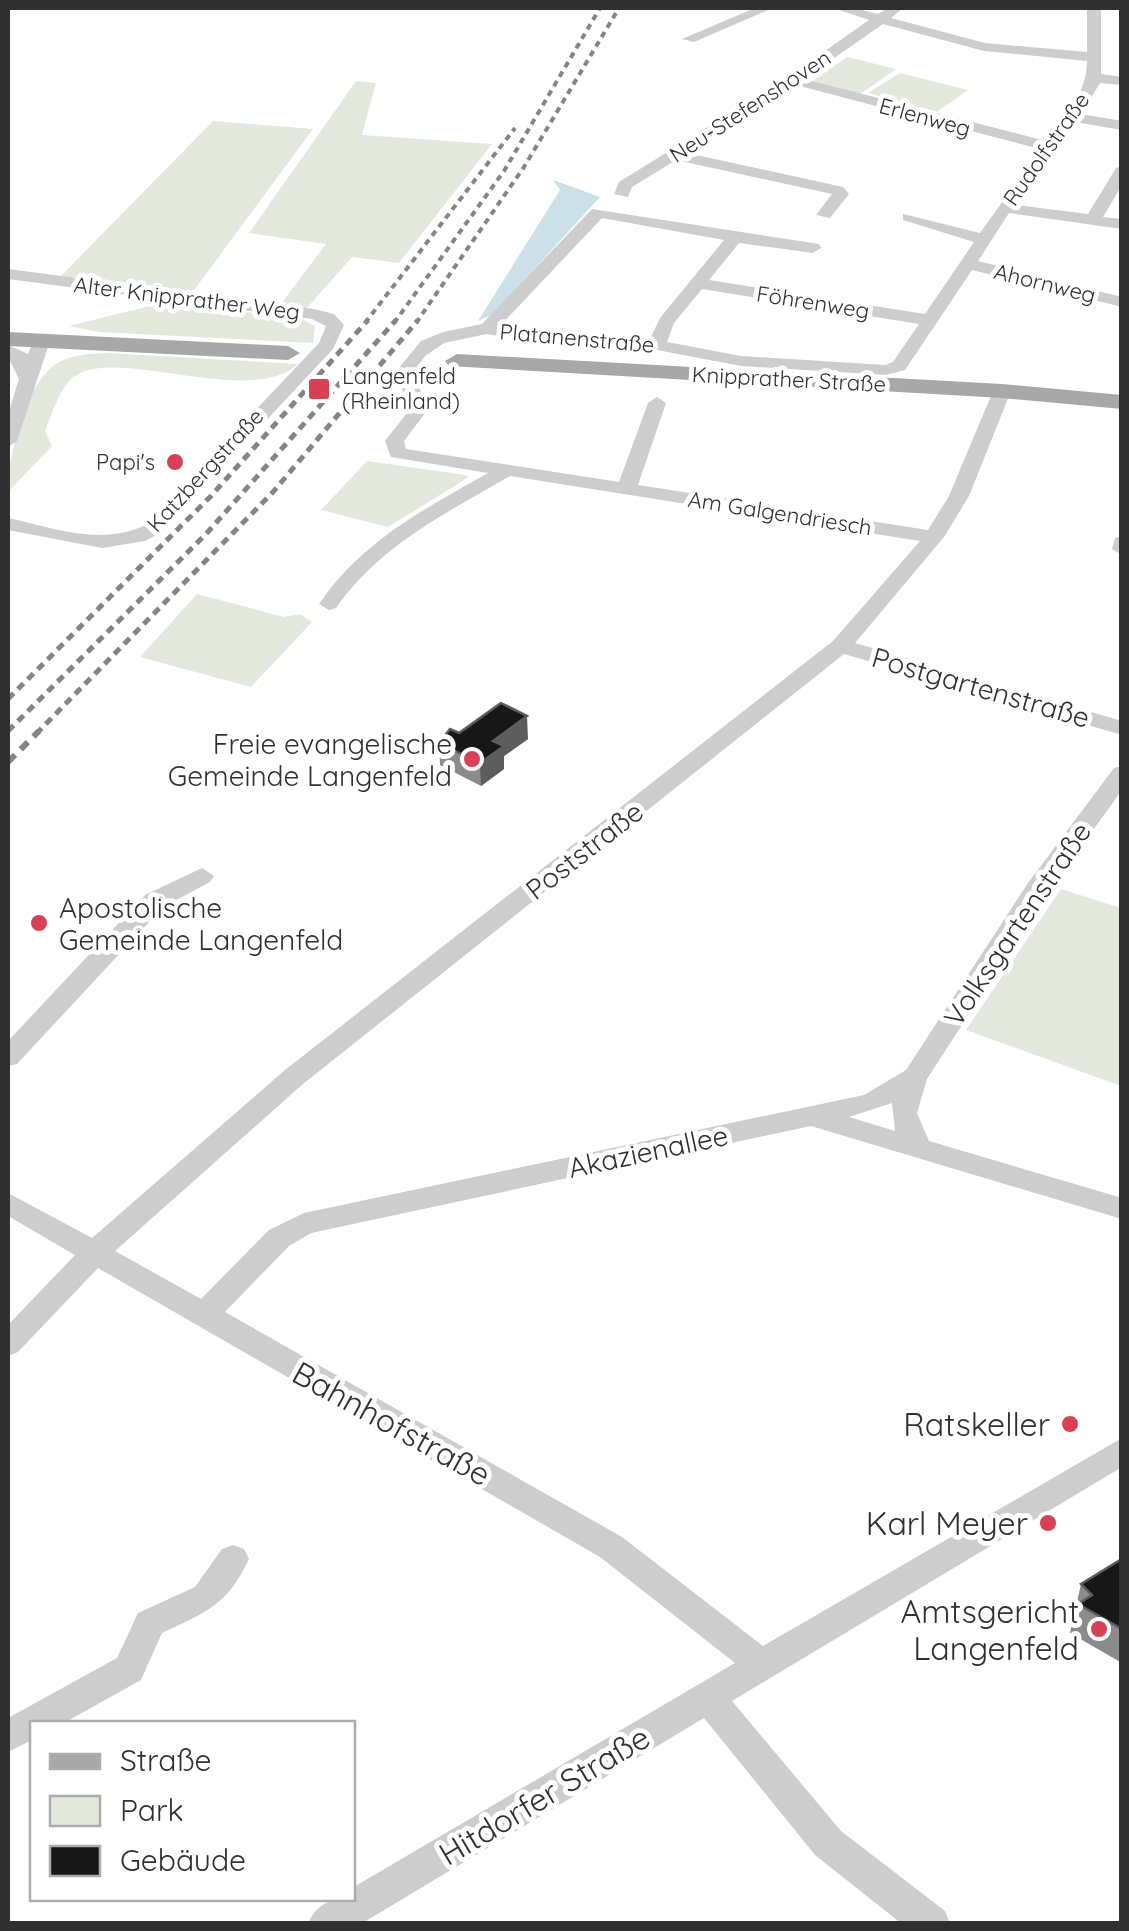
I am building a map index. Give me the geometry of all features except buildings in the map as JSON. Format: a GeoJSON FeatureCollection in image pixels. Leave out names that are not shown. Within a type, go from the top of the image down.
{"type":"FeatureCollection","features":[{"type":"Feature","properties":{"kind":"main road"},"geometry":{"type":"LineString","coordinates":[[8,340],[288,353]]}},
{"type":"Feature","properties":{"kind":"main road","name":"Knipprather Straße"},"geometry":{"type":"LineString","coordinates":[[457,361],[1002,391],[1122,402]]}},
{"type":"Feature","properties":{"kind":"street"},"geometry":{"type":"LineString","coordinates":[[689,39],[766,8]]}},
{"type":"Feature","properties":{"kind":"street"},"geometry":{"type":"LineString","coordinates":[[840,8],[984,47],[1093,57]]}},
{"type":"Feature","properties":{"kind":"street","name":"Neu-Stefenshoven"},"geometry":{"type":"LineString","coordinates":[[622,194],[625,185],[896,8]]}},
{"type":"Feature","properties":{"kind":"street","name":"Rudolfstraße"},"geometry":{"type":"LineString","coordinates":[[964,271],[1004,208],[1072,117],[1094,78],[1094,8]]}},
{"type":"Feature","properties":{"kind":"street"},"geometry":{"type":"LineString","coordinates":[[1094,78],[1122,82]]}},
{"type":"Feature","properties":{"kind":"street","name":"Erlenweg"},"geometry":{"type":"LineString","coordinates":[[802,83],[1049,147]]}},
{"type":"Feature","properties":{"kind":"street"},"geometry":{"type":"LineString","coordinates":[[1072,117],[1122,126]]}},
{"type":"Feature","properties":{"kind":"street"},"geometry":{"type":"LineString","coordinates":[[674,155],[837,190],[841,194],[824,215]]}},
{"type":"Feature","properties":{"kind":"street"},"geometry":{"type":"LineString","coordinates":[[1094,218],[1122,172]]}},
{"type":"Feature","properties":{"kind":"street"},"geometry":{"type":"LineString","coordinates":[[1004,208],[1122,224]]}},
{"type":"Feature","properties":{"kind":"street","name":"Föhrenweg"},"geometry":{"type":"LineString","coordinates":[[598,212],[813,248]]}},
{"type":"Feature","properties":{"kind":"street","name":"Platanenstraße"},"geometry":{"type":"LineString","coordinates":[[487,329],[598,212]]}},
{"type":"Feature","properties":{"kind":"street"},"geometry":{"type":"LineString","coordinates":[[909,216],[983,239]]}},
{"type":"Feature","properties":{"kind":"street"},"geometry":{"type":"LineString","coordinates":[[656,345],[666,322],[736,236]]}},
{"type":"Feature","properties":{"kind":"street","name":"Platanenstraße"},"geometry":{"type":"LineString","coordinates":[[487,329],[550,340],[656,345],[741,361],[886,370],[899,366],[964,271]]}},
{"type":"Feature","properties":{"kind":"street","name":"Ahornweg"},"geometry":{"type":"LineString","coordinates":[[964,271],[1122,302]]}},
{"type":"Feature","properties":{"kind":"street","name":"Alter Knipprather Weg"},"geometry":{"type":"LineString","coordinates":[[8,274],[314,314],[333,320],[334,334],[327,345],[280,391]]}},
{"type":"Feature","properties":{"kind":"street","name":"Föhrenweg"},"geometry":{"type":"LineString","coordinates":[[697,283],[928,320]]}},
{"type":"Feature","properties":{"kind":"street","name":"Am Galgendriesch"},"geometry":{"type":"LineString","coordinates":[[487,329],[433,339],[418,350],[403,374],[420,408],[392,446],[404,456],[934,537]]}},
{"type":"Feature","properties":{"kind":"street"},"geometry":{"type":"LineString","coordinates":[[8,441],[41,341]]}},
{"type":"Feature","properties":{"kind":"street"},"geometry":{"type":"LineString","coordinates":[[8,350],[20,356],[28,378]]}},
{"type":"Feature","properties":{"kind":"street","name":"Katzbergstraße"},"geometry":{"type":"LineString","coordinates":[[8,524],[106,543],[142,536],[155,528],[280,391]]}},
{"type":"Feature","properties":{"kind":"street","name":"Poststraße"},"geometry":{"type":"LineString","coordinates":[[8,1344],[95,1252],[294,1077],[841,646],[934,537],[959,496],[1002,391]]}},
{"type":"Feature","properties":{"kind":"street"},"geometry":{"type":"LineString","coordinates":[[626,490],[657,403]]}},
{"type":"Feature","properties":{"kind":"street"},"geometry":{"type":"LineString","coordinates":[[328,604],[340,584],[391,538],[505,472]]}},
{"type":"Feature","properties":{"kind":"street","name":"Postgartenstraße"},"geometry":{"type":"LineString","coordinates":[[841,646],[1122,728]]}},
{"type":"Feature","properties":{"kind":"street","name":"Volksgartenstraße"},"geometry":{"type":"LineString","coordinates":[[919,1147],[904,1129],[901,1106],[915,1077],[1037,889],[1122,773]]}},
{"type":"Feature","properties":{"kind":"street"},"geometry":{"type":"LineString","coordinates":[[8,1056],[154,901],[202,876]]}},
{"type":"Feature","properties":{"kind":"street","name":"Volksgartenstraße"},"geometry":{"type":"LineString","coordinates":[[811,1116],[871,1103],[915,1077]]}},
{"type":"Feature","properties":{"kind":"street","name":"Akazienallee"},"geometry":{"type":"LineString","coordinates":[[202,1316],[278,1238],[304,1224],[811,1116],[1122,1210]]}},
{"type":"Feature","properties":{"kind":"street","name":"Bahnhofstraße"},"geometry":{"type":"LineString","coordinates":[[8,1203],[611,1546],[762,1665]]}},
{"type":"Feature","properties":{"kind":"street","name":"Hitdorfer Straße"},"geometry":{"type":"LineString","coordinates":[[326,1924],[1122,1451]]}},
{"type":"Feature","properties":{"kind":"street"},"geometry":{"type":"LineString","coordinates":[[36,1721],[129,1670],[150,1622],[206,1597],[233,1559]]}},
{"type":"Feature","properties":{"kind":"street"},"geometry":{"type":"LineString","coordinates":[[708,1697],[828,1844],[932,1924]]}},
{"type":"Feature","properties":{"kind":"street"},"geometry":{"type":"LineString","coordinates":[[8,1736],[30,1724]]}},
{"type":"Feature","properties":{"kind":"green space"},"geometry":{"type":"Polygon","coordinates":[[[847,57],[896,69],[859,95],[811,82],[847,57]]]}},
{"type":"Feature","properties":{"kind":"green space"},"geometry":{"type":"Polygon","coordinates":[[[900,73],[968,90],[937,112],[868,93],[900,73]]]}},
{"type":"Feature","properties":{"kind":"green space"},"geometry":{"type":"Polygon","coordinates":[[[356,81],[376,83],[362,135],[492,144],[399,263],[352,257],[306,309],[280,305],[326,244],[249,233],[356,81]]]}},
{"type":"Feature","properties":{"kind":"green space"},"geometry":{"type":"Polygon","coordinates":[[[213,121],[313,129],[192,293],[61,276],[213,121]]]}},
{"type":"Feature","properties":{"kind":"green space"},"geometry":{"type":"Polygon","coordinates":[[[166,302],[302,319],[315,326],[313,343],[99,332],[69,326],[166,302]]]}},
{"type":"Feature","properties":{"kind":"green space"},"geometry":{"type":"Polygon","coordinates":[[[106,353],[298,364],[276,376],[249,380],[121,368],[95,369],[75,376],[61,393],[45,431],[52,446],[8,492],[19,425],[42,377],[64,360],[106,353]]]}},
{"type":"Feature","properties":{"kind":"green space"},"geometry":{"type":"Polygon","coordinates":[[[367,461],[469,477],[388,527],[321,510],[367,461]]]}},
{"type":"Feature","properties":{"kind":"green space"},"geometry":{"type":"Polygon","coordinates":[[[197,594],[284,617],[300,614],[312,622],[251,687],[140,657],[197,594]]]}},
{"type":"Feature","properties":{"kind":"green space"},"geometry":{"type":"Polygon","coordinates":[[[1061,889],[1121,908],[1121,1086],[966,1030],[1061,889]]]}},
{"type":"Feature","properties":{"kind":"water"},"geometry":{"type":"Polygon","coordinates":[[[553,180],[600,197],[493,314],[478,321],[560,190],[553,180]]]}},
{"type":"Feature","properties":{"kind":"railway"},"geometry":{"type":"LineString","coordinates":[[394,323],[504,171],[600,8]]}},
{"type":"Feature","properties":{"kind":"railway"},"geometry":{"type":"LineString","coordinates":[[416,323],[524,167],[619,8]]}},
{"type":"Feature","properties":{"kind":"railway"},"geometry":{"type":"LineString","coordinates":[[365,323],[515,128]]}},
{"type":"Feature","properties":{"kind":"railway"},"geometry":{"type":"LineString","coordinates":[[8,699],[211,496],[368,320]]}},
{"type":"Feature","properties":{"kind":"railway"},"geometry":{"type":"LineString","coordinates":[[8,731],[206,534],[396,320]]}},
{"type":"Feature","properties":{"kind":"railway"},"geometry":{"type":"LineString","coordinates":[[36,734],[273,492],[418,320]]}},
{"type":"Feature","properties":{"kind":"railway"},"geometry":{"type":"LineString","coordinates":[[36,734],[39,731]]}},
{"type":"Feature","properties":{"kind":"railway"},"geometry":{"type":"LineString","coordinates":[[8,762],[36,734]]}},
{"type":"Feature","properties":{"kind":"place","name":"Langenfeld (Rheinland)"},"geometry":{"type":"Point","coordinates":[319,389]}},
{"type":"Feature","properties":{"kind":"place","name":"Papi's"},"geometry":{"type":"Point","coordinates":[175,462]}},
{"type":"Feature","properties":{"kind":"place","name":"Freie evangelische Gemeinde Langenfeld"},"geometry":{"type":"Point","coordinates":[472,759]}},
{"type":"Feature","properties":{"kind":"place","name":"Apostolische Gemeinde Langenfeld"},"geometry":{"type":"Point","coordinates":[39,923]}},
{"type":"Feature","properties":{"kind":"place","name":"Ratskeller"},"geometry":{"type":"Point","coordinates":[1070,1424]}},
{"type":"Feature","properties":{"kind":"place","name":"Karl Meyer"},"geometry":{"type":"Point","coordinates":[1048,1523]}},
{"type":"Feature","properties":{"kind":"place","name":"Amtsgericht Langenfeld"},"geometry":{"type":"Point","coordinates":[1099,1629]}}]}
